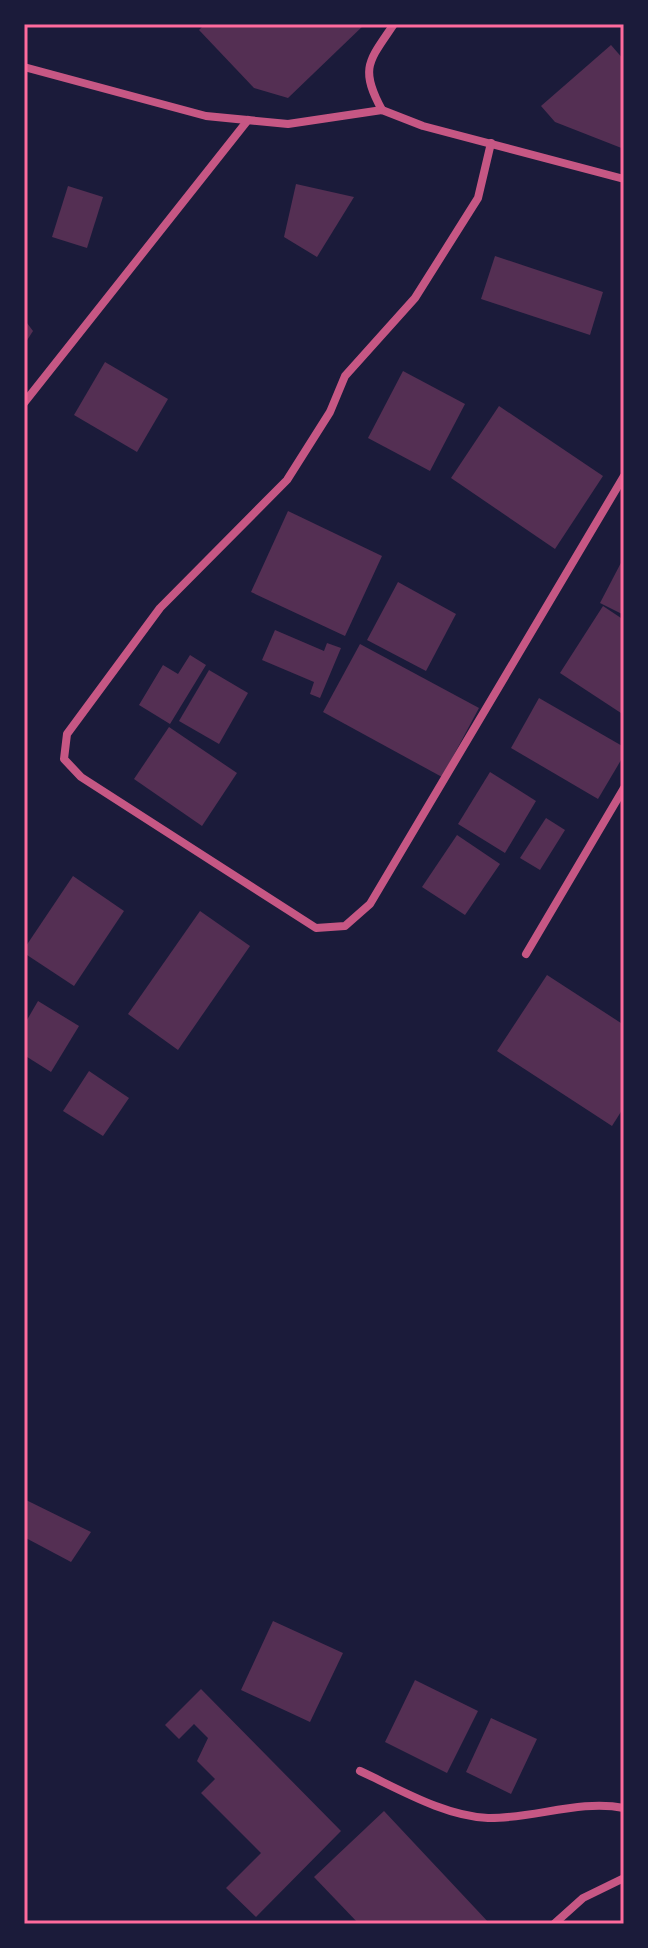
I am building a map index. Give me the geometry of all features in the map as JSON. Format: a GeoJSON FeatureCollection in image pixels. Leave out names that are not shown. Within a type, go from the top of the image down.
{"type":"FeatureCollection","features":[{"type":"Feature","properties":{"kind":"street"},"geometry":{"type":"LineString","coordinates":[[382,110],[368,85],[371,58],[394,24]]}},
{"type":"Feature","properties":{"kind":"street"},"geometry":{"type":"LineString","coordinates":[[24,67],[206,116],[288,124],[382,110],[423,126],[624,179]]}},
{"type":"Feature","properties":{"kind":"street"},"geometry":{"type":"LineString","coordinates":[[24,403],[248,120]]}},
{"type":"Feature","properties":{"kind":"street"},"geometry":{"type":"LineString","coordinates":[[491,143],[478,198],[415,298],[345,376],[330,412],[287,480],[160,608],[67,734],[64,759],[81,777],[316,928],[345,926],[370,904],[624,476]]}},
{"type":"Feature","properties":{"kind":"street"},"geometry":{"type":"LineString","coordinates":[[526,954],[624,788]]}},
{"type":"Feature","properties":{"kind":"street"},"geometry":{"type":"LineString","coordinates":[[360,1771],[440,1807],[487,1818],[583,1807],[624,1808]]}},
{"type":"Feature","properties":{"kind":"street"},"geometry":{"type":"LineString","coordinates":[[554,1924],[583,1898],[624,1878]]}},
{"type":"Feature","properties":{"kind":"building"},"geometry":{"type":"Polygon","coordinates":[[[205,24],[365,24],[288,98],[254,88],[199,30],[205,24]]]}},
{"type":"Feature","properties":{"kind":"building"},"geometry":{"type":"Polygon","coordinates":[[[611,45],[624,60],[624,149],[555,122],[541,106],[611,45]]]}},
{"type":"Feature","properties":{"kind":"building"},"geometry":{"type":"Polygon","coordinates":[[[296,184],[354,197],[317,257],[284,237],[296,184]]]}},
{"type":"Feature","properties":{"kind":"building"},"geometry":{"type":"Polygon","coordinates":[[[68,186],[103,197],[87,248],[52,237],[68,186]]]}},
{"type":"Feature","properties":{"kind":"building"},"geometry":{"type":"Polygon","coordinates":[[[495,256],[603,292],[590,335],[481,299],[495,256]]]}},
{"type":"Feature","properties":{"kind":"building"},"geometry":{"type":"Polygon","coordinates":[[[24,319],[33,331],[24,345],[24,319]]]}},
{"type":"Feature","properties":{"kind":"building"},"geometry":{"type":"Polygon","coordinates":[[[105,362],[168,399],[137,452],[74,415],[105,362]]]}},
{"type":"Feature","properties":{"kind":"building"},"geometry":{"type":"Polygon","coordinates":[[[403,371],[465,404],[430,471],[368,438],[403,371]]]}},
{"type":"Feature","properties":{"kind":"building"},"geometry":{"type":"Polygon","coordinates":[[[499,406],[603,476],[555,549],[451,478],[499,406]]]}},
{"type":"Feature","properties":{"kind":"building"},"geometry":{"type":"Polygon","coordinates":[[[288,511],[382,556],[345,636],[251,592],[288,511]]]}},
{"type":"Feature","properties":{"kind":"building"},"geometry":{"type":"Polygon","coordinates":[[[624,557],[624,615],[600,603],[624,557]]]}},
{"type":"Feature","properties":{"kind":"building"},"geometry":{"type":"Polygon","coordinates":[[[398,582],[456,614],[426,671],[367,640],[398,582]]]}},
{"type":"Feature","properties":{"kind":"building"},"geometry":{"type":"Polygon","coordinates":[[[603,606],[624,620],[624,715],[560,673],[603,606]]]}},
{"type":"Feature","properties":{"kind":"building"},"geometry":{"type":"Polygon","coordinates":[[[275,630],[324,651],[327,643],[341,648],[320,698],[310,694],[314,682],[262,660],[275,630]]]}},
{"type":"Feature","properties":{"kind":"building"},"geometry":{"type":"Polygon","coordinates":[[[360,644],[479,708],[442,777],[323,712],[360,644]]]}},
{"type":"Feature","properties":{"kind":"building"},"geometry":{"type":"Polygon","coordinates":[[[190,655],[206,665],[170,724],[139,705],[163,665],[178,674],[190,655]]]}},
{"type":"Feature","properties":{"kind":"building"},"geometry":{"type":"Polygon","coordinates":[[[209,670],[248,693],[219,744],[179,721],[209,670]]]}},
{"type":"Feature","properties":{"kind":"building"},"geometry":{"type":"Polygon","coordinates":[[[539,698],[624,747],[624,755],[598,799],[511,748],[539,698]]]}},
{"type":"Feature","properties":{"kind":"building"},"geometry":{"type":"Polygon","coordinates":[[[169,727],[237,773],[202,826],[134,779],[169,727]]]}},
{"type":"Feature","properties":{"kind":"building"},"geometry":{"type":"Polygon","coordinates":[[[490,772],[536,801],[505,853],[458,824],[490,772]]]}},
{"type":"Feature","properties":{"kind":"building"},"geometry":{"type":"Polygon","coordinates":[[[546,818],[565,830],[540,870],[520,858],[546,818]]]}},
{"type":"Feature","properties":{"kind":"building"},"geometry":{"type":"Polygon","coordinates":[[[457,835],[500,864],[465,915],[422,887],[457,835]]]}},
{"type":"Feature","properties":{"kind":"building"},"geometry":{"type":"Polygon","coordinates":[[[73,876],[124,911],[74,986],[24,953],[73,876]]]}},
{"type":"Feature","properties":{"kind":"building"},"geometry":{"type":"Polygon","coordinates":[[[200,911],[250,946],[178,1050],[128,1014],[200,911]]]}},
{"type":"Feature","properties":{"kind":"building"},"geometry":{"type":"Polygon","coordinates":[[[547,975],[624,1025],[624,1107],[612,1126],[497,1051],[547,975]]]}},
{"type":"Feature","properties":{"kind":"building"},"geometry":{"type":"Polygon","coordinates":[[[38,1001],[79,1026],[51,1072],[24,1055],[24,1025],[38,1001]]]}},
{"type":"Feature","properties":{"kind":"building"},"geometry":{"type":"Polygon","coordinates":[[[89,1071],[129,1098],[103,1136],[63,1111],[89,1071]]]}},
{"type":"Feature","properties":{"kind":"building"},"geometry":{"type":"Polygon","coordinates":[[[24,1499],[91,1532],[71,1562],[24,1537],[24,1499]]]}},
{"type":"Feature","properties":{"kind":"building"},"geometry":{"type":"Polygon","coordinates":[[[273,1621],[343,1653],[310,1722],[241,1690],[273,1621]]]}},
{"type":"Feature","properties":{"kind":"building"},"geometry":{"type":"Polygon","coordinates":[[[415,1680],[478,1711],[447,1773],[385,1742],[415,1680]]]}},
{"type":"Feature","properties":{"kind":"building"},"geometry":{"type":"Polygon","coordinates":[[[201,1689],[341,1831],[256,1917],[226,1888],[261,1853],[201,1793],[215,1779],[197,1761],[208,1738],[194,1724],[179,1739],[165,1725],[201,1689]]]}},
{"type":"Feature","properties":{"kind":"building"},"geometry":{"type":"Polygon","coordinates":[[[491,1718],[537,1739],[511,1794],[466,1772],[491,1718]]]}},
{"type":"Feature","properties":{"kind":"building"},"geometry":{"type":"Polygon","coordinates":[[[384,1811],[490,1924],[359,1924],[314,1877],[384,1811]]]}}]}
